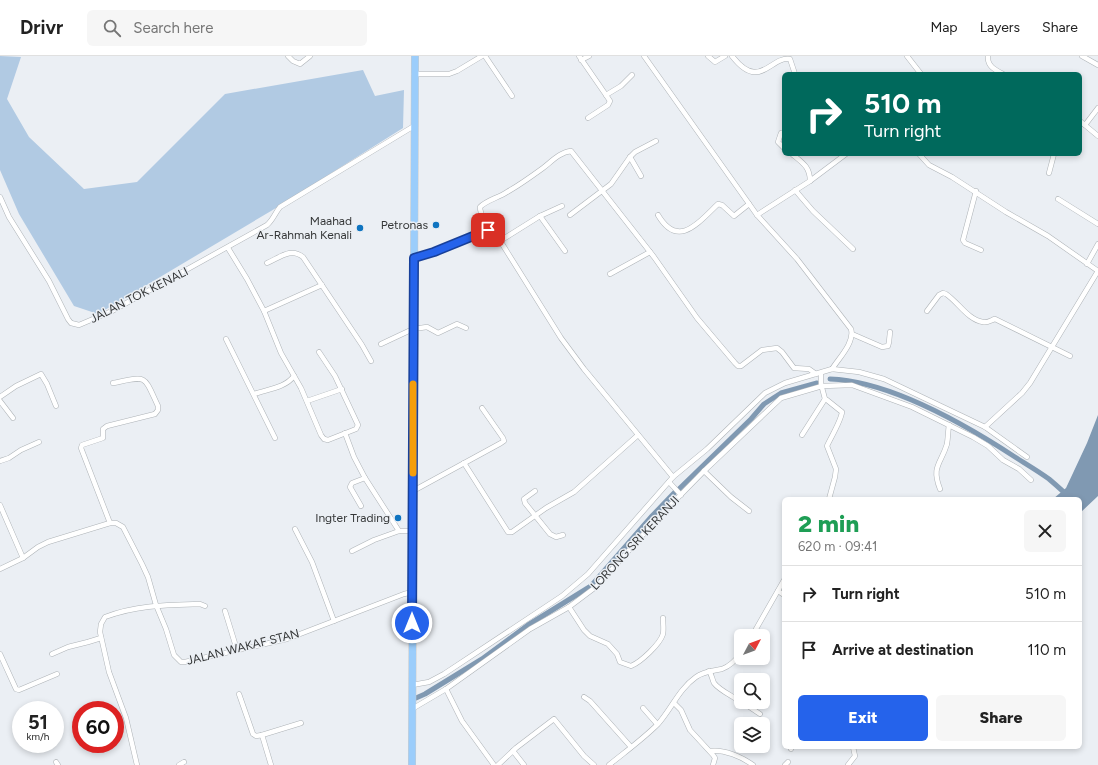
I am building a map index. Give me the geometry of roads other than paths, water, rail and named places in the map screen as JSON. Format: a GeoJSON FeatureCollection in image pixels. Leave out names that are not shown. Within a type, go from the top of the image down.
{"type":"FeatureCollection","features":[{"type":"Feature","properties":{"kind":"main road"},"geometry":{"type":"LineString","coordinates":[[412,765],[414,56]]}},
{"type":"Feature","properties":{"kind":"street"},"geometry":{"type":"LineString","coordinates":[[288,56],[296,63],[303,63],[310,56]]}},
{"type":"Feature","properties":{"kind":"street"},"geometry":{"type":"LineString","coordinates":[[414,74],[445,74],[457,71],[483,56],[512,96]]}},
{"type":"Feature","properties":{"kind":"street"},"geometry":{"type":"LineString","coordinates":[[588,118],[608,105],[610,101],[580,58],[589,56]]}},
{"type":"Feature","properties":{"kind":"street"},"geometry":{"type":"LineString","coordinates":[[644,56],[757,215],[818,286],[848,324],[852,334],[847,347],[832,369]]}},
{"type":"Feature","properties":{"kind":"street"},"geometry":{"type":"LineString","coordinates":[[708,56],[715,62],[725,56]]}},
{"type":"Feature","properties":{"kind":"street"},"geometry":{"type":"LineString","coordinates":[[732,56],[741,66],[746,69],[756,70],[776,59],[785,57],[790,59],[794,72]]}},
{"type":"Feature","properties":{"kind":"street"},"geometry":{"type":"LineString","coordinates":[[908,56],[920,72]]}},
{"type":"Feature","properties":{"kind":"street"},"geometry":{"type":"LineString","coordinates":[[988,56],[990,65],[1000,72]]}},
{"type":"Feature","properties":{"kind":"street"},"geometry":{"type":"LineString","coordinates":[[1082,56],[1092,58],[1098,65]]}},
{"type":"Feature","properties":{"kind":"street"},"geometry":{"type":"LineString","coordinates":[[606,95],[621,86],[632,75]]}},
{"type":"Feature","properties":{"kind":"street"},"geometry":{"type":"LineString","coordinates":[[1085,125],[1098,108]]}},
{"type":"Feature","properties":{"kind":"street"},"geometry":{"type":"LineString","coordinates":[[1082,123],[1098,136]]}},
{"type":"Feature","properties":{"kind":"street","name":"JALAN TOK KENALI"},"geometry":{"type":"LineString","coordinates":[[0,197],[9,217],[49,281],[68,319],[71,323],[79,325],[112,311],[228,248],[271,222],[280,207],[414,126]]}},
{"type":"Feature","properties":{"kind":"street"},"geometry":{"type":"LineString","coordinates":[[781,133],[778,142],[782,146]]}},
{"type":"Feature","properties":{"kind":"street"},"geometry":{"type":"LineString","coordinates":[[570,215],[603,192],[615,180],[630,157],[641,148],[656,141]]}},
{"type":"Feature","properties":{"kind":"street"},"geometry":{"type":"LineString","coordinates":[[488,230],[486,222],[480,212],[480,207],[488,201],[507,192],[542,169],[556,157],[567,151],[571,151],[650,252],[696,318],[738,366],[741,366],[762,350],[777,348],[782,352],[794,368],[809,369],[819,373]]}},
{"type":"Feature","properties":{"kind":"street"},"geometry":{"type":"LineString","coordinates":[[794,156],[804,164],[810,172],[810,181]]}},
{"type":"Feature","properties":{"kind":"street"},"geometry":{"type":"LineString","coordinates":[[757,215],[810,181],[843,156]]}},
{"type":"Feature","properties":{"kind":"street"},"geometry":{"type":"LineString","coordinates":[[922,156],[929,165],[952,177],[1006,212],[1048,236],[1098,271],[1030,383],[1022,393],[986,427]]}},
{"type":"Feature","properties":{"kind":"street"},"geometry":{"type":"LineString","coordinates":[[1049,174],[1054,156]]}},
{"type":"Feature","properties":{"kind":"street"},"geometry":{"type":"LineString","coordinates":[[630,157],[641,176]]}},
{"type":"Feature","properties":{"kind":"street"},"geometry":{"type":"LineString","coordinates":[[795,190],[853,249]]}},
{"type":"Feature","properties":{"kind":"street"},"geometry":{"type":"LineString","coordinates":[[976,192],[963,240],[965,243],[981,250]]}},
{"type":"Feature","properties":{"kind":"street"},"geometry":{"type":"LineString","coordinates":[[1058,199],[1098,224]]}},
{"type":"Feature","properties":{"kind":"street"},"geometry":{"type":"LineString","coordinates":[[658,215],[667,228],[680,232],[697,224],[718,204],[722,205],[734,216],[749,204]]}},
{"type":"Feature","properties":{"kind":"street"},"geometry":{"type":"LineString","coordinates":[[500,241],[540,216],[562,206]]}},
{"type":"Feature","properties":{"kind":"street"},"geometry":{"type":"LineString","coordinates":[[540,216],[565,251]]}},
{"type":"Feature","properties":{"kind":"street"},"geometry":{"type":"LineString","coordinates":[[414,258],[434,252],[488,230],[494,231],[561,338],[638,436],[673,477]]}},
{"type":"Feature","properties":{"kind":"street"},"geometry":{"type":"LineString","coordinates":[[1087,264],[1098,244]]}},
{"type":"Feature","properties":{"kind":"street"},"geometry":{"type":"LineString","coordinates":[[228,248],[264,311],[281,353],[307,401],[321,435],[324,439],[328,440],[356,429],[358,425],[342,389],[319,352]]}},
{"type":"Feature","properties":{"kind":"street"},"geometry":{"type":"LineString","coordinates":[[267,264],[290,252],[299,252],[362,345],[371,361]]}},
{"type":"Feature","properties":{"kind":"street"},"geometry":{"type":"LineString","coordinates":[[610,274],[650,252]]}},
{"type":"Feature","properties":{"kind":"street"},"geometry":{"type":"LineString","coordinates":[[264,311],[322,286]]}},
{"type":"Feature","properties":{"kind":"street"},"geometry":{"type":"LineString","coordinates":[[927,311],[939,295],[943,293],[951,297],[967,313],[978,321],[985,322],[995,319],[1051,348],[1070,356]]}},
{"type":"Feature","properties":{"kind":"street"},"geometry":{"type":"LineString","coordinates":[[380,344],[414,329],[426,327],[430,328],[435,333],[438,333],[457,324],[466,328]]}},
{"type":"Feature","properties":{"kind":"street"},"geometry":{"type":"LineString","coordinates":[[852,334],[882,347],[888,346],[890,332]]}},
{"type":"Feature","properties":{"kind":"street"},"geometry":{"type":"LineString","coordinates":[[226,339],[275,438]]}},
{"type":"Feature","properties":{"kind":"street"},"geometry":{"type":"LineString","coordinates":[[412,685],[428,682],[444,674],[562,596],[588,574],[673,477],[707,449],[766,393],[785,383],[832,369],[858,372],[884,379],[986,427],[1027,457]]}},
{"type":"Feature","properties":{"kind":"street"},"geometry":{"type":"LineString","coordinates":[[802,435],[824,400],[819,373]]}},
{"type":"Feature","properties":{"kind":"street"},"geometry":{"type":"LineString","coordinates":[[0,397],[16,386],[41,374],[56,406]]}},
{"type":"Feature","properties":{"kind":"street"},"geometry":{"type":"LineString","coordinates":[[254,394],[284,385],[294,376]]}},
{"type":"Feature","properties":{"kind":"street"},"geometry":{"type":"LineString","coordinates":[[0,569],[23,558],[48,542],[110,523],[81,448],[82,445],[103,438],[103,429],[107,426],[155,414],[158,410],[158,406],[147,382],[143,379],[136,378],[113,383]]}},
{"type":"Feature","properties":{"kind":"street","name":"LORONG SRI KERANJI"},"geometry":{"type":"LineString","coordinates":[[412,709],[446,689],[530,629],[569,607],[597,586],[658,518],[704,471],[781,398],[822,386],[852,385],[912,407],[949,425],[988,446],[1003,460],[1019,469],[1031,480]]}},
{"type":"Feature","properties":{"kind":"street"},"geometry":{"type":"LineString","coordinates":[[307,401],[342,389]]}},
{"type":"Feature","properties":{"kind":"street"},"geometry":{"type":"LineString","coordinates":[[824,400],[827,400],[842,412],[841,418],[827,446],[836,469],[830,497]]}},
{"type":"Feature","properties":{"kind":"street"},"geometry":{"type":"LineString","coordinates":[[0,401],[13,418]]}},
{"type":"Feature","properties":{"kind":"street"},"geometry":{"type":"LineString","coordinates":[[413,491],[504,441],[482,408]]}},
{"type":"Feature","properties":{"kind":"street"},"geometry":{"type":"LineString","coordinates":[[940,489],[937,482],[936,469],[947,443],[949,425]]}},
{"type":"Feature","properties":{"kind":"street"},"geometry":{"type":"LineString","coordinates":[[345,433],[354,457],[365,478],[399,531]]}},
{"type":"Feature","properties":{"kind":"street"},"geometry":{"type":"LineString","coordinates":[[464,463],[508,532],[512,532],[574,492],[638,436]]}},
{"type":"Feature","properties":{"kind":"street"},"geometry":{"type":"LineString","coordinates":[[0,461],[9,458],[21,450],[39,442]]}},
{"type":"Feature","properties":{"kind":"street"},"geometry":{"type":"LineString","coordinates":[[704,471],[731,498],[749,511]]}},
{"type":"Feature","properties":{"kind":"street"},"geometry":{"type":"LineString","coordinates":[[361,506],[350,487],[352,483],[365,478]]}},
{"type":"Feature","properties":{"kind":"street"},"geometry":{"type":"LineString","coordinates":[[668,482],[681,495]]}},
{"type":"Feature","properties":{"kind":"street"},"geometry":{"type":"LineString","coordinates":[[535,491],[524,500],[534,517],[553,536],[563,534]]}},
{"type":"Feature","properties":{"kind":"street"},"geometry":{"type":"LineString","coordinates":[[0,505],[23,558]]}},
{"type":"Feature","properties":{"kind":"street","name":"JALAN WAKAF STAN"},"geometry":{"type":"LineString","coordinates":[[110,523],[116,523],[123,527],[142,564],[148,577],[156,606],[162,617],[174,655],[181,662],[287,638],[412,592]]}},
{"type":"Feature","properties":{"kind":"street"},"geometry":{"type":"LineString","coordinates":[[295,529],[312,562],[334,621]]}},
{"type":"Feature","properties":{"kind":"street"},"geometry":{"type":"LineString","coordinates":[[352,551],[374,540],[399,531],[413,531]]}},
{"type":"Feature","properties":{"kind":"street"},"geometry":{"type":"LineString","coordinates":[[756,629],[782,584]]}},
{"type":"Feature","properties":{"kind":"street"},"geometry":{"type":"LineString","coordinates":[[778,591],[782,594]]}},
{"type":"Feature","properties":{"kind":"street"},"geometry":{"type":"LineString","coordinates":[[137,765],[126,718],[110,672],[101,638],[101,624],[105,617],[122,610],[156,606],[200,604],[204,606]]}},
{"type":"Feature","properties":{"kind":"street"},"geometry":{"type":"LineString","coordinates":[[569,607],[584,630],[590,636],[608,644],[617,654],[620,662],[631,666],[639,662],[653,649],[662,636],[663,618]]}},
{"type":"Feature","properties":{"kind":"street"},"geometry":{"type":"LineString","coordinates":[[226,611],[237,650]]}},
{"type":"Feature","properties":{"kind":"street"},"geometry":{"type":"LineString","coordinates":[[52,654],[68,647],[101,638]]}},
{"type":"Feature","properties":{"kind":"street"},"geometry":{"type":"LineString","coordinates":[[0,654],[16,689],[19,690],[57,674]]}},
{"type":"Feature","properties":{"kind":"street"},"geometry":{"type":"LineString","coordinates":[[609,765],[658,724],[684,687],[698,676],[709,671],[723,668],[734,661]]}},
{"type":"Feature","properties":{"kind":"street"},"geometry":{"type":"LineString","coordinates":[[709,671],[718,687],[734,697]]}},
{"type":"Feature","properties":{"kind":"street"},"geometry":{"type":"LineString","coordinates":[[446,689],[462,721],[494,765]]}},
{"type":"Feature","properties":{"kind":"street"},"geometry":{"type":"LineString","coordinates":[[240,694],[253,734],[256,736],[301,723]]}},
{"type":"Feature","properties":{"kind":"street"},"geometry":{"type":"LineString","coordinates":[[584,697],[590,701],[631,747]]}},
{"type":"Feature","properties":{"kind":"street"},"geometry":{"type":"LineString","coordinates":[[674,703],[681,710],[690,730],[710,751],[714,758],[713,765]]}},
{"type":"Feature","properties":{"kind":"street"},"geometry":{"type":"LineString","coordinates":[[643,708],[658,724]]}},
{"type":"Feature","properties":{"kind":"street"},"geometry":{"type":"LineString","coordinates":[[752,709],[760,714]]}},
{"type":"Feature","properties":{"kind":"street"},"geometry":{"type":"LineString","coordinates":[[498,765],[513,751],[554,719],[584,756],[594,765]]}},
{"type":"Feature","properties":{"kind":"street"},"geometry":{"type":"LineString","coordinates":[[262,735],[271,765]]}},
{"type":"Feature","properties":{"kind":"street"},"geometry":{"type":"LineString","coordinates":[[848,765],[855,756],[853,749]]}},
{"type":"Feature","properties":{"kind":"street"},"geometry":{"type":"LineString","coordinates":[[710,751],[716,750],[737,755],[753,765]]}},
{"type":"Feature","properties":{"kind":"street"},"geometry":{"type":"LineString","coordinates":[[513,751],[524,765]]}},
{"type":"Feature","properties":{"kind":"waterway"},"geometry":{"type":"LineString","coordinates":[[830,379],[853,382],[877,388],[902,396],[926,407],[974,432],[1041,473],[1069,497]]}},
{"type":"Feature","properties":{"kind":"waterway"},"geometry":{"type":"LineString","coordinates":[[679,489],[751,419],[764,404],[781,393],[817,383]]}},
{"type":"Feature","properties":{"kind":"waterway"},"geometry":{"type":"LineString","coordinates":[[416,698],[482,659],[528,625],[591,586],[675,492]]}},
{"type":"Feature","properties":{"kind":"place","name":"Petronas"},"geometry":{"type":"Point","coordinates":[436,225]}},
{"type":"Feature","properties":{"kind":"place","name":"Maahad Ar-Rahmah Kenali"},"geometry":{"type":"Point","coordinates":[360,228]}},
{"type":"Feature","properties":{"kind":"place","name":"Ingter Trading"},"geometry":{"type":"Point","coordinates":[398,518]}}]}
